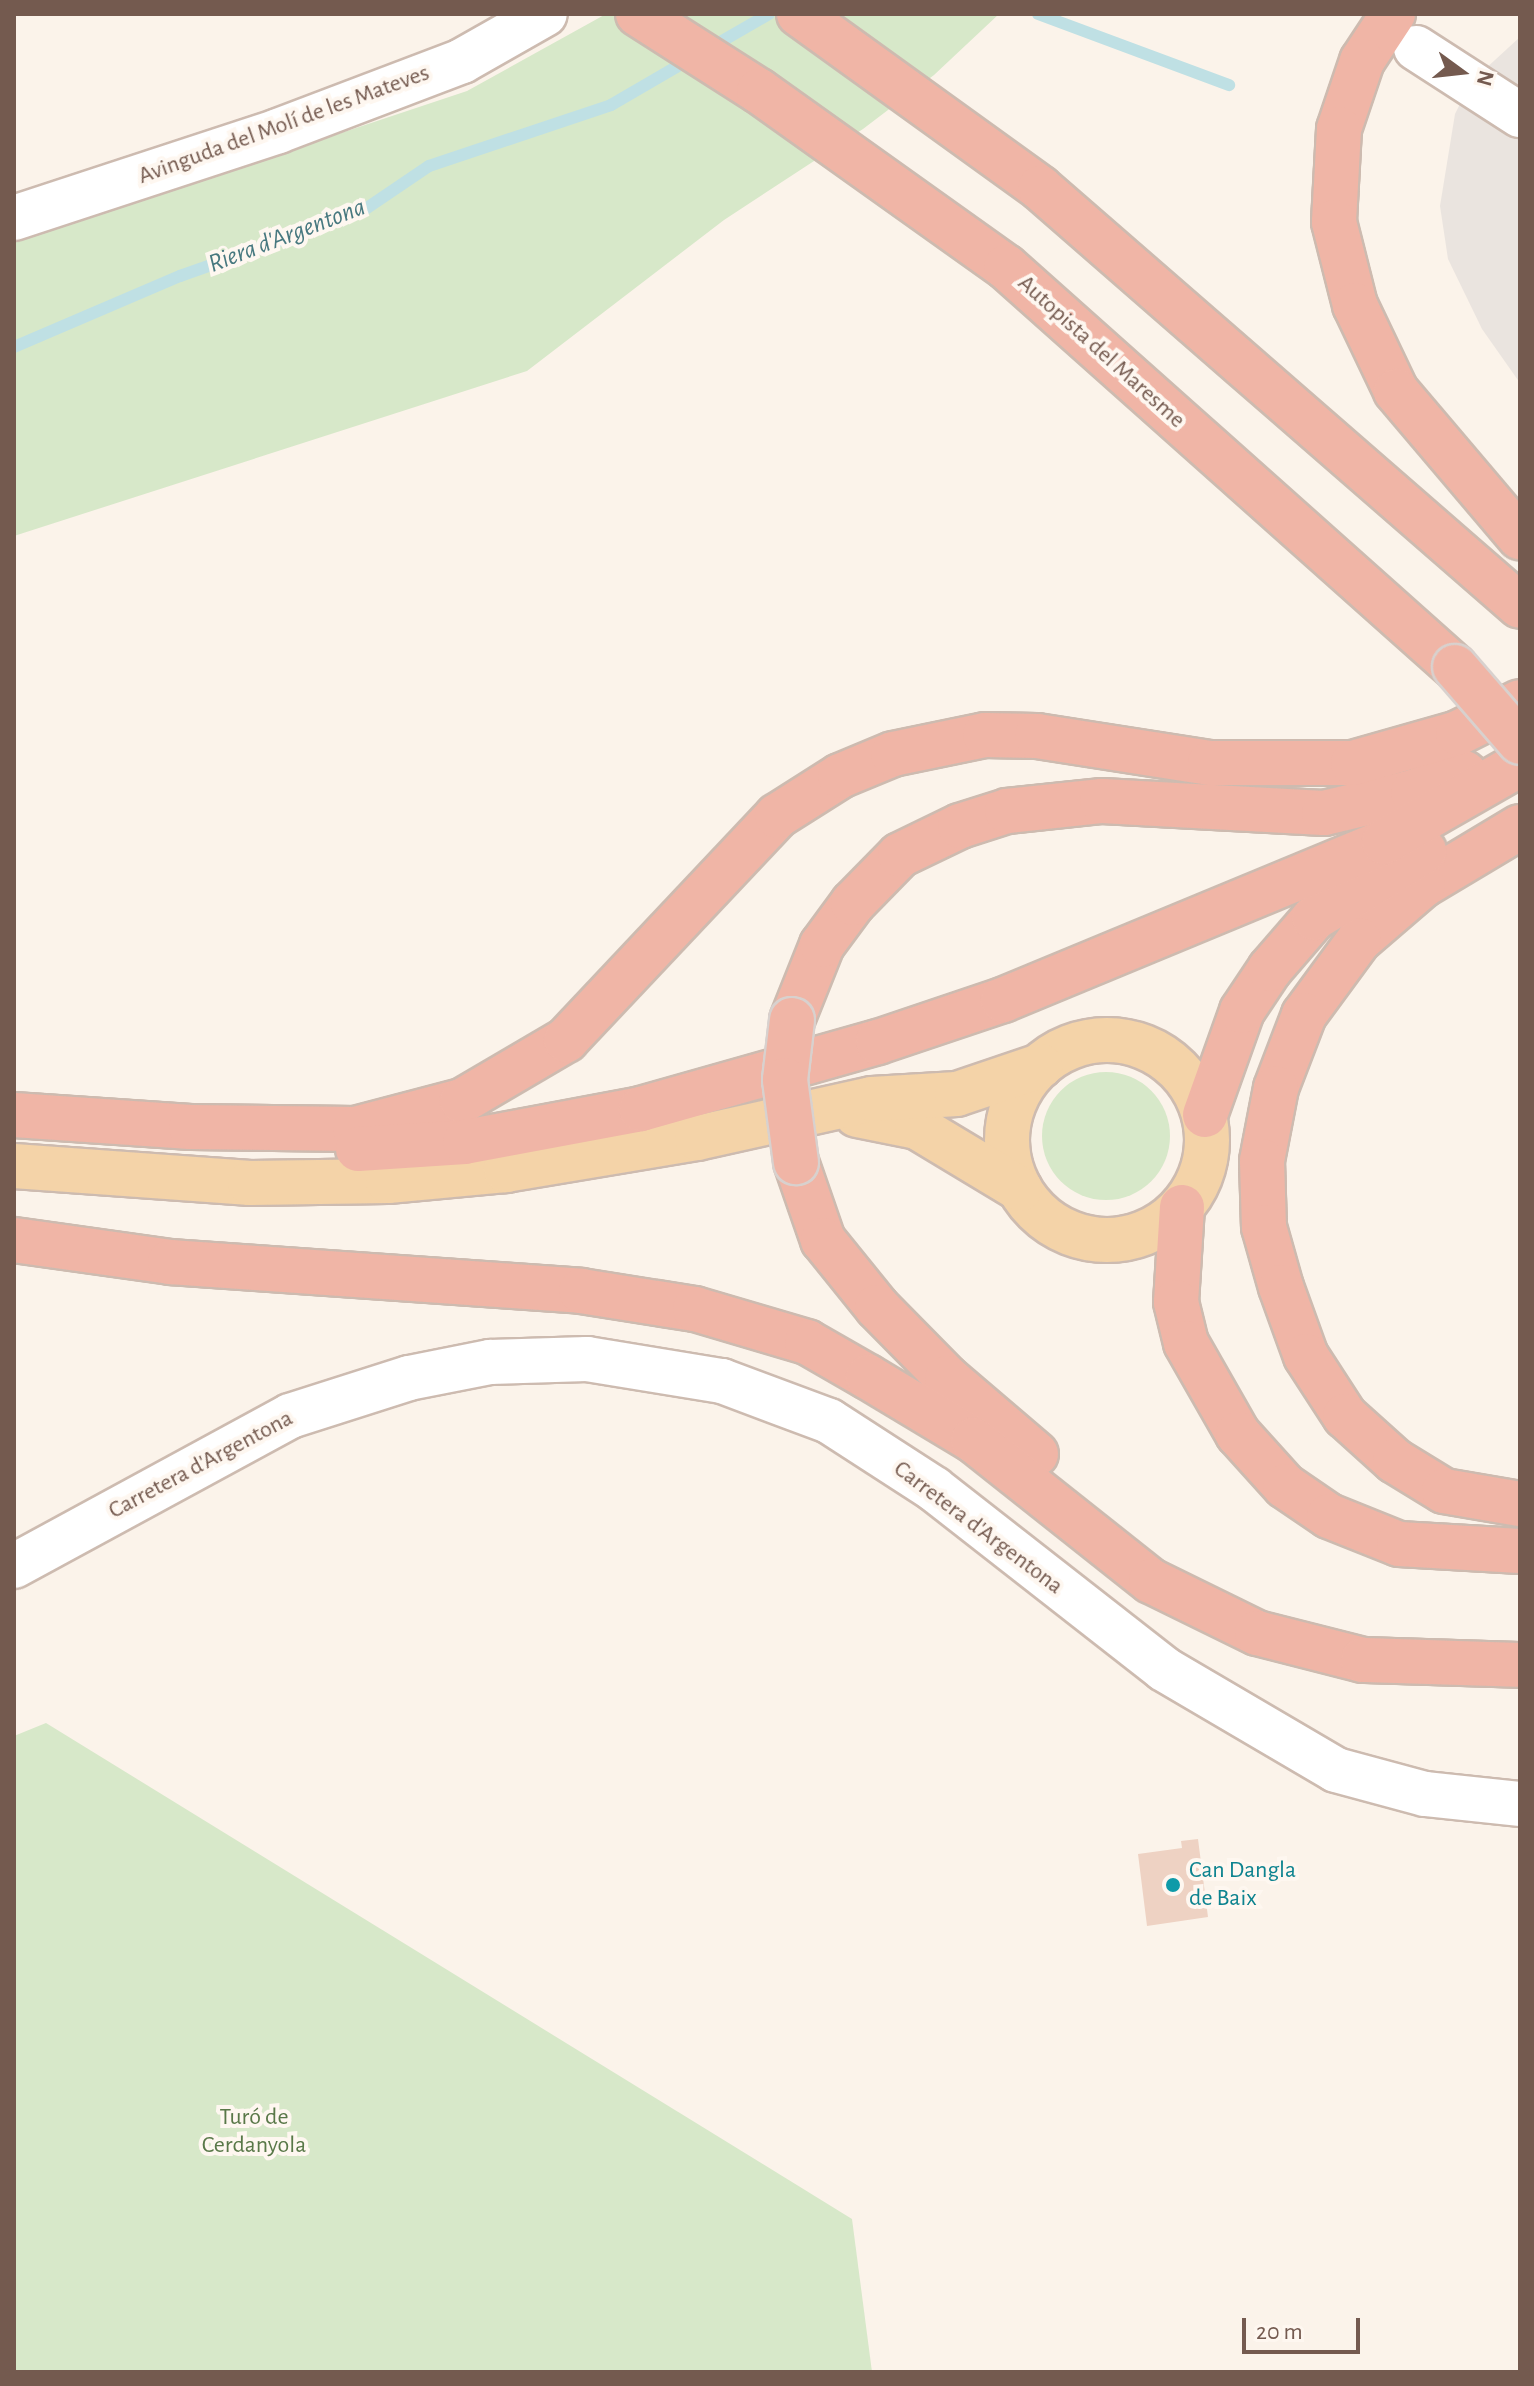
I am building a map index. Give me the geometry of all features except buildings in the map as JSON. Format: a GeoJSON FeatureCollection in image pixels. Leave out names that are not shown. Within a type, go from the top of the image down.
{"type":"FeatureCollection","features":[{"type":"Feature","properties":{"kind":"highway","name":"Autopista del Maresme"},"geometry":{"type":"LineString","coordinates":[[638,14],[759,91],[1006,267],[1455,667],[1520,742]]}},
{"type":"Feature","properties":{"kind":"highway"},"geometry":{"type":"LineString","coordinates":[[799,14],[1040,188],[1520,606]]}},
{"type":"Feature","properties":{"kind":"highway"},"geometry":{"type":"LineString","coordinates":[[1405,31],[1362,61],[1339,129],[1334,222],[1355,305],[1396,391],[1520,537]]}},
{"type":"Feature","properties":{"kind":"highway"},"geometry":{"type":"LineString","coordinates":[[14,1115],[191,1127],[355,1129],[462,1101],[566,1040],[777,816],[840,776],[893,754],[998,735],[1037,736],[1210,763],[1353,763],[1458,733],[1520,702]]}},
{"type":"Feature","properties":{"kind":"highway"},"geometry":{"type":"LineString","coordinates":[[1434,1662],[1369,1651],[1301,1632],[1214,1590],[1146,1548],[947,1378],[877,1307],[823,1240],[796,1162],[785,1080],[792,1020],[822,945],[853,903],[900,855],[960,826],[1007,811],[1102,801],[1324,813],[1413,792],[1520,753]]}},
{"type":"Feature","properties":{"kind":"highway"},"geometry":{"type":"LineString","coordinates":[[14,1135],[237,1152],[385,1149],[521,1133],[729,1087],[1003,1000],[1242,904],[1384,842],[1520,764]]}},
{"type":"Feature","properties":{"kind":"highway"},"geometry":{"type":"LineString","coordinates":[[1205,1115],[1242,1011],[1270,969],[1314,918],[1416,854],[1520,811]]}},
{"type":"Feature","properties":{"kind":"highway"},"geometry":{"type":"LineString","coordinates":[[1520,827],[1423,885],[1359,940],[1304,1015],[1276,1088],[1262,1161],[1264,1227],[1281,1287],[1306,1356],[1345,1416],[1395,1461],[1444,1491],[1520,1504]]}},
{"type":"Feature","properties":{"kind":"highway"},"geometry":{"type":"LineString","coordinates":[[1182,1207],[1176,1302],[1186,1343],[1238,1434],[1285,1486],[1329,1516],[1399,1544],[1520,1551]]}},
{"type":"Feature","properties":{"kind":"highway"},"geometry":{"type":"LineString","coordinates":[[14,1240],[170,1262],[581,1291],[695,1309],[807,1342],[973,1440],[1163,1587],[1257,1633],[1314,1652],[1363,1660],[1520,1665]]}},
{"type":"Feature","properties":{"kind":"main road"},"geometry":{"type":"LineString","coordinates":[[14,1166],[250,1183],[388,1181],[606,1155],[798,1114],[872,1099],[957,1094],[1040,1066],[1078,1043],[1107,1039],[1137,1043],[1164,1056],[1185,1076],[1205,1115],[1204,1164],[1182,1207],[1136,1236],[1096,1240],[1057,1227],[1020,1189],[917,1127],[859,1115],[798,1114]]}},
{"type":"Feature","properties":{"kind":"main road"},"geometry":{"type":"LineString","coordinates":[[1020,1189],[1008,1157],[1009,1124],[1019,1092],[1040,1066]]}},
{"type":"Feature","properties":{"kind":"street","name":"Avinguda del Molí de les Mateves"},"geometry":{"type":"LineString","coordinates":[[14,218],[278,131],[462,61],[545,14]]}},
{"type":"Feature","properties":{"kind":"street"},"geometry":{"type":"LineString","coordinates":[[1405,31],[1520,115]]}},
{"type":"Feature","properties":{"kind":"street","name":"Carretera d'Argentona"},"geometry":{"type":"LineString","coordinates":[[14,1566],[290,1416],[409,1378],[477,1365],[587,1359],[722,1381],[829,1421],[934,1489],[1164,1669],[1336,1770],[1425,1794],[1520,1804]]}},
{"type":"Feature","properties":{"kind":"shaded area"},"geometry":{"type":"Polygon","coordinates":[[[1520,37],[1520,383],[1482,329],[1448,259],[1440,206],[1455,114],[1471,82],[1520,37]]]}},
{"type":"Feature","properties":{"kind":"green space"},"geometry":{"type":"Polygon","coordinates":[[[606,14],[999,14],[934,75],[863,129],[724,220],[527,371],[14,536],[14,242],[467,91],[606,14]]]}},
{"type":"Feature","properties":{"kind":"green space"},"geometry":{"type":"Polygon","coordinates":[[[1106,1072],[1130,1077],[1151,1091],[1165,1112],[1170,1136],[1165,1160],[1151,1181],[1130,1195],[1106,1200],[1082,1195],[1061,1181],[1047,1160],[1042,1136],[1047,1112],[1061,1091],[1082,1077],[1106,1072]]]}},
{"type":"Feature","properties":{"kind":"green space","name":"Turó de Cerdanyola"},"geometry":{"type":"Polygon","coordinates":[[[46,1723],[852,2219],[872,2372],[14,2372],[14,1736],[46,1723]]]}},
{"type":"Feature","properties":{"kind":"waterway","name":"Riera d'Argentona"},"geometry":{"type":"LineString","coordinates":[[710,48],[769,14]]}},
{"type":"Feature","properties":{"kind":"waterway"},"geometry":{"type":"LineString","coordinates":[[1038,14],[1229,85]]}},
{"type":"Feature","properties":{"kind":"waterway","name":"Riera d'Argentona"},"geometry":{"type":"LineString","coordinates":[[14,347],[180,276],[361,212],[429,166],[611,105],[690,59]]}},
{"type":"Feature","properties":{"kind":"place","name":"Can Dangla de Baix"},"geometry":{"type":"Point","coordinates":[1173,1885]}}]}
